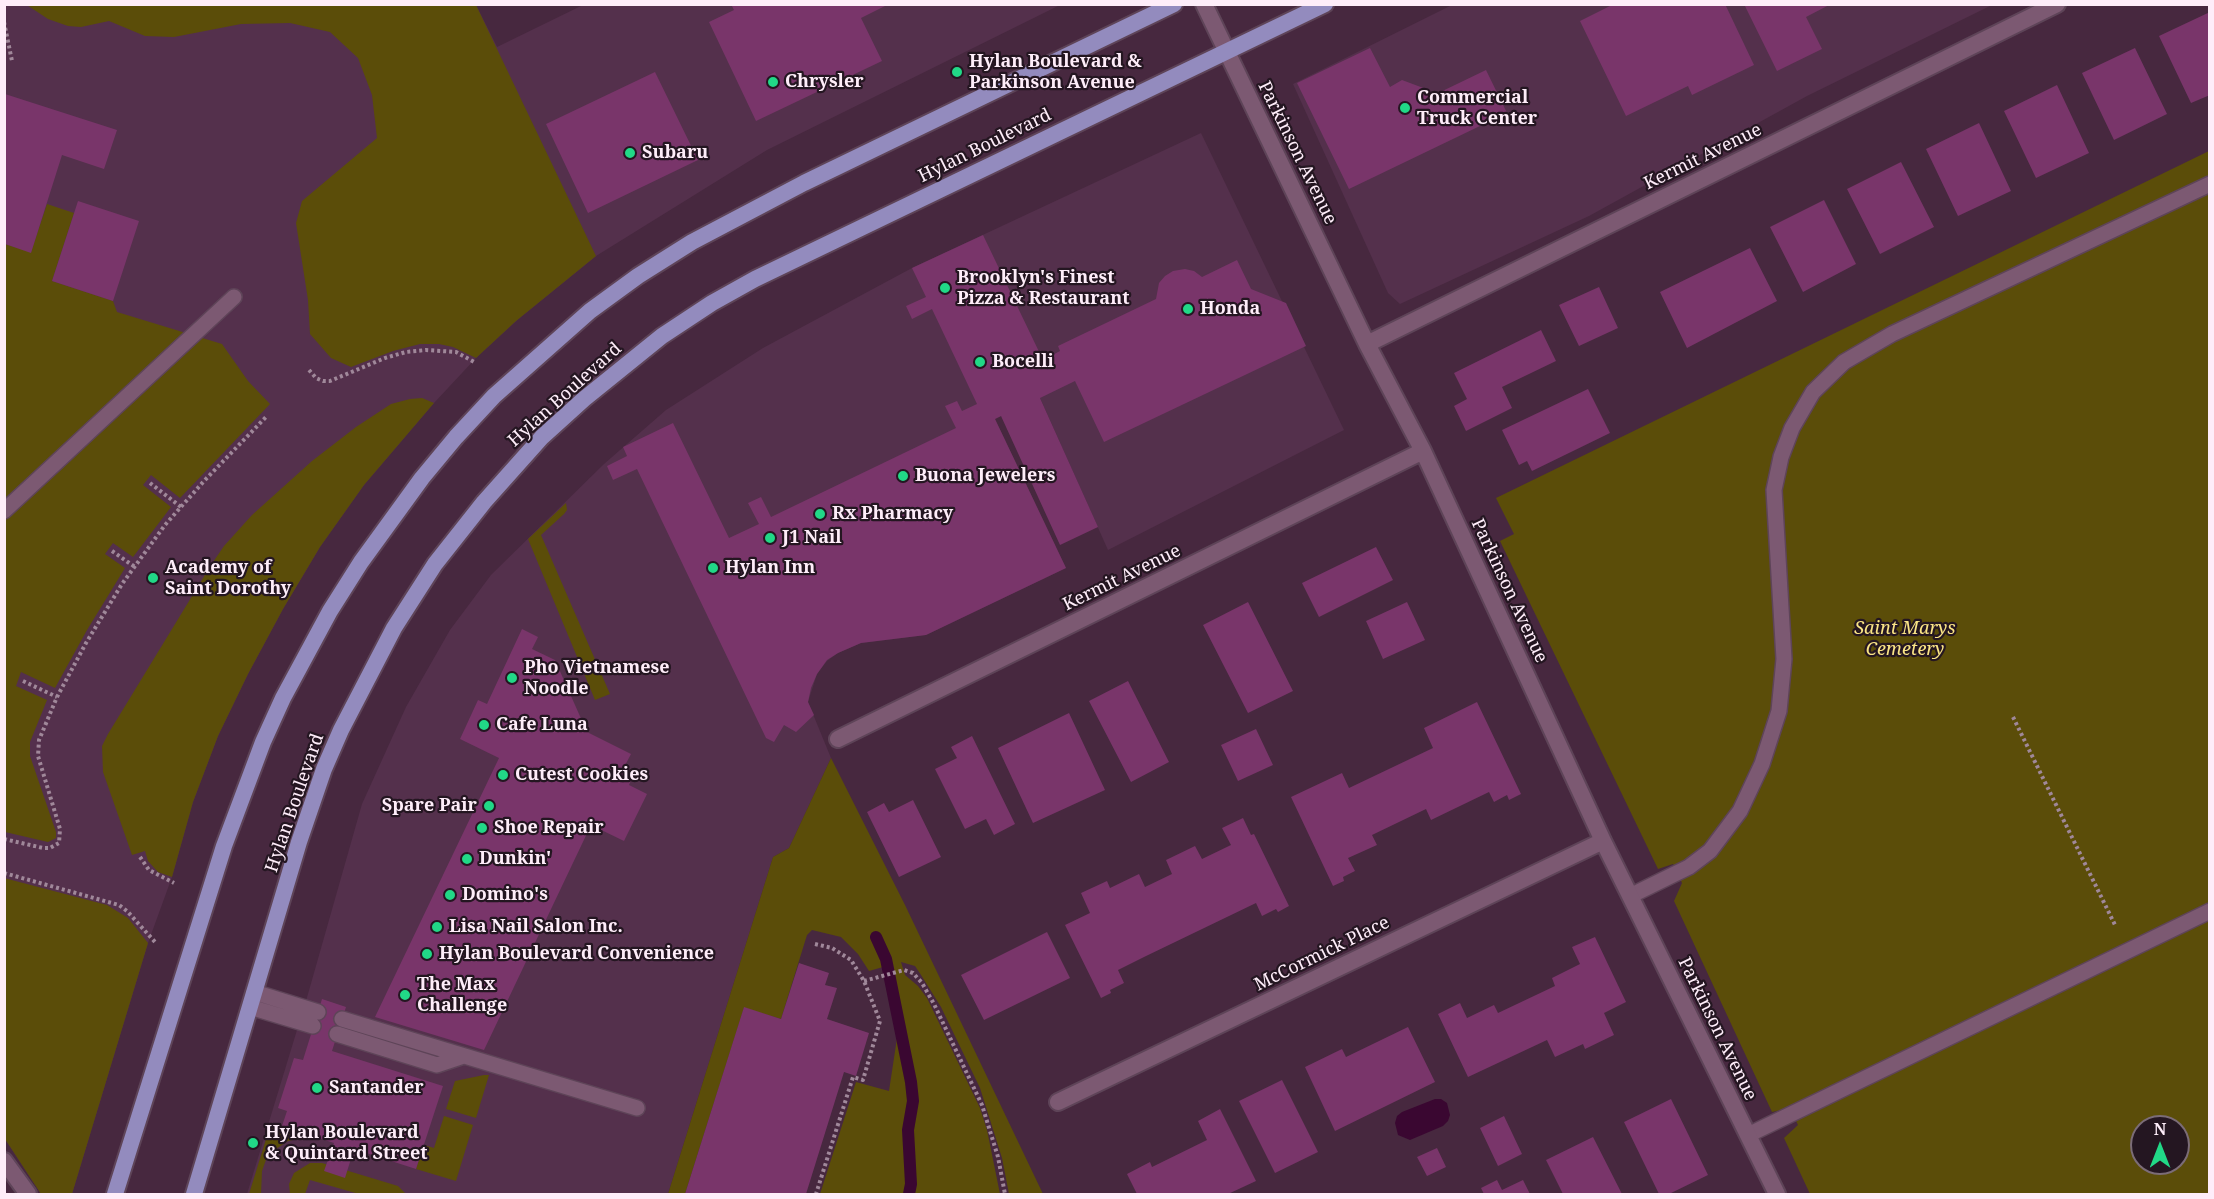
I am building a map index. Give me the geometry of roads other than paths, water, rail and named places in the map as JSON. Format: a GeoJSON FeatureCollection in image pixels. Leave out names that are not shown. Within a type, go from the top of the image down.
{"type":"FeatureCollection","features":[{"type":"Feature","properties":{"kind":"main road"},"geometry":{"type":"LineString","coordinates":[[115,1194],[224,846],[263,742],[283,698],[330,611],[360,562],[422,478],[456,437],[494,396],[590,311],[638,276],[692,242],[804,183],[1174,4]]}},
{"type":"Feature","properties":{"kind":"main road","name":"Hylan Boulevard"},"geometry":{"type":"LineString","coordinates":[[194,1194],[314,797],[341,730],[394,628],[435,564],[484,502],[542,437],[635,357],[712,303],[799,256],[1325,4]]}},
{"type":"Feature","properties":{"kind":"street","name":"Parkinson Avenue"},"geometry":{"type":"LineString","coordinates":[[1204,4],[1366,344],[1423,451],[1603,842],[1777,1194]]}},
{"type":"Feature","properties":{"kind":"street","name":"Kermit Avenue"},"geometry":{"type":"LineString","coordinates":[[1366,344],[2057,4]]}},
{"type":"Feature","properties":{"kind":"street","name":"Kermit Avenue"},"geometry":{"type":"LineString","coordinates":[[838,739],[1423,451]]}},
{"type":"Feature","properties":{"kind":"street","name":"McCormick Place"},"geometry":{"type":"LineString","coordinates":[[1058,1102],[1603,842]]}},
{"type":"Feature","properties":{"kind":"street"},"geometry":{"type":"LineString","coordinates":[[4,1161],[28,1194]]}},
{"type":"Feature","properties":{"kind":"lane"},"geometry":{"type":"LineString","coordinates":[[1630,896],[1689,867],[1710,851],[1740,811],[1762,764],[1779,711],[1784,659],[1774,490],[1781,458],[1792,428],[1813,393],[1844,362],[1892,334],[2210,184]]}},
{"type":"Feature","properties":{"kind":"lane"},"geometry":{"type":"LineString","coordinates":[[4,511],[234,297]]}},
{"type":"Feature","properties":{"kind":"lane"},"geometry":{"type":"LineString","coordinates":[[1748,1135],[2210,911]]}},
{"type":"Feature","properties":{"kind":"lane"},"geometry":{"type":"LineString","coordinates":[[252,999],[316,1019]]}},
{"type":"Feature","properties":{"kind":"lane"},"geometry":{"type":"LineString","coordinates":[[342,1019],[637,1108]]}},
{"type":"Feature","properties":{"kind":"lane"},"geometry":{"type":"LineString","coordinates":[[338,1034],[437,1065],[464,1056]]}},
{"type":"Feature","properties":{"kind":"waterway"},"geometry":{"type":"LineString","coordinates":[[876,937],[886,959],[911,1082],[913,1101],[908,1130],[911,1184],[909,1194]]}},
{"type":"Feature","properties":{"kind":"place","name":"Hylan Boulevard & Parkinson Avenue"},"geometry":{"type":"Point","coordinates":[957,72]}},
{"type":"Feature","properties":{"kind":"place","name":"Chrysler"},"geometry":{"type":"Point","coordinates":[773,82]}},
{"type":"Feature","properties":{"kind":"place","name":"Commercial Truck Center"},"geometry":{"type":"Point","coordinates":[1405,108]}},
{"type":"Feature","properties":{"kind":"place","name":"Subaru"},"geometry":{"type":"Point","coordinates":[630,153]}},
{"type":"Feature","properties":{"kind":"place","name":"Brooklyn's Finest Pizza & Restaurant"},"geometry":{"type":"Point","coordinates":[945,288]}},
{"type":"Feature","properties":{"kind":"place","name":"Honda"},"geometry":{"type":"Point","coordinates":[1188,309]}},
{"type":"Feature","properties":{"kind":"place","name":"Bocelli"},"geometry":{"type":"Point","coordinates":[980,362]}},
{"type":"Feature","properties":{"kind":"place","name":"Buona Jewelers"},"geometry":{"type":"Point","coordinates":[903,476]}},
{"type":"Feature","properties":{"kind":"place","name":"Rx Pharmacy"},"geometry":{"type":"Point","coordinates":[820,514]}},
{"type":"Feature","properties":{"kind":"place","name":"J1 Nail"},"geometry":{"type":"Point","coordinates":[770,538]}},
{"type":"Feature","properties":{"kind":"place","name":"Hylan Inn"},"geometry":{"type":"Point","coordinates":[713,568]}},
{"type":"Feature","properties":{"kind":"place","name":"Academy of Saint Dorothy"},"geometry":{"type":"Point","coordinates":[153,578]}},
{"type":"Feature","properties":{"kind":"place","name":"Pho Vietnamese Noodle"},"geometry":{"type":"Point","coordinates":[512,678]}},
{"type":"Feature","properties":{"kind":"place","name":"Cafe Luna"},"geometry":{"type":"Point","coordinates":[484,725]}},
{"type":"Feature","properties":{"kind":"place","name":"Cutest Cookies"},"geometry":{"type":"Point","coordinates":[503,775]}},
{"type":"Feature","properties":{"kind":"place","name":"Spare Pair"},"geometry":{"type":"Point","coordinates":[489,806]}},
{"type":"Feature","properties":{"kind":"place","name":"Shoe Repair"},"geometry":{"type":"Point","coordinates":[482,828]}},
{"type":"Feature","properties":{"kind":"place","name":"Dunkin'"},"geometry":{"type":"Point","coordinates":[467,859]}},
{"type":"Feature","properties":{"kind":"place","name":"Domino's"},"geometry":{"type":"Point","coordinates":[450,895]}},
{"type":"Feature","properties":{"kind":"place","name":"Lisa Nail Salon Inc."},"geometry":{"type":"Point","coordinates":[437,927]}},
{"type":"Feature","properties":{"kind":"place","name":"Hylan Boulevard Convenience"},"geometry":{"type":"Point","coordinates":[427,954]}},
{"type":"Feature","properties":{"kind":"place","name":"The Max Challenge"},"geometry":{"type":"Point","coordinates":[405,995]}},
{"type":"Feature","properties":{"kind":"place","name":"Santander"},"geometry":{"type":"Point","coordinates":[317,1088]}},
{"type":"Feature","properties":{"kind":"place","name":"Hylan Boulevard & Quintard Street"},"geometry":{"type":"Point","coordinates":[253,1143]}},
{"type":"Feature","properties":{"kind":"park label","name":"Saint Marys Cemetery"},"geometry":{"type":"Point","coordinates":[1905,639]}}]}
